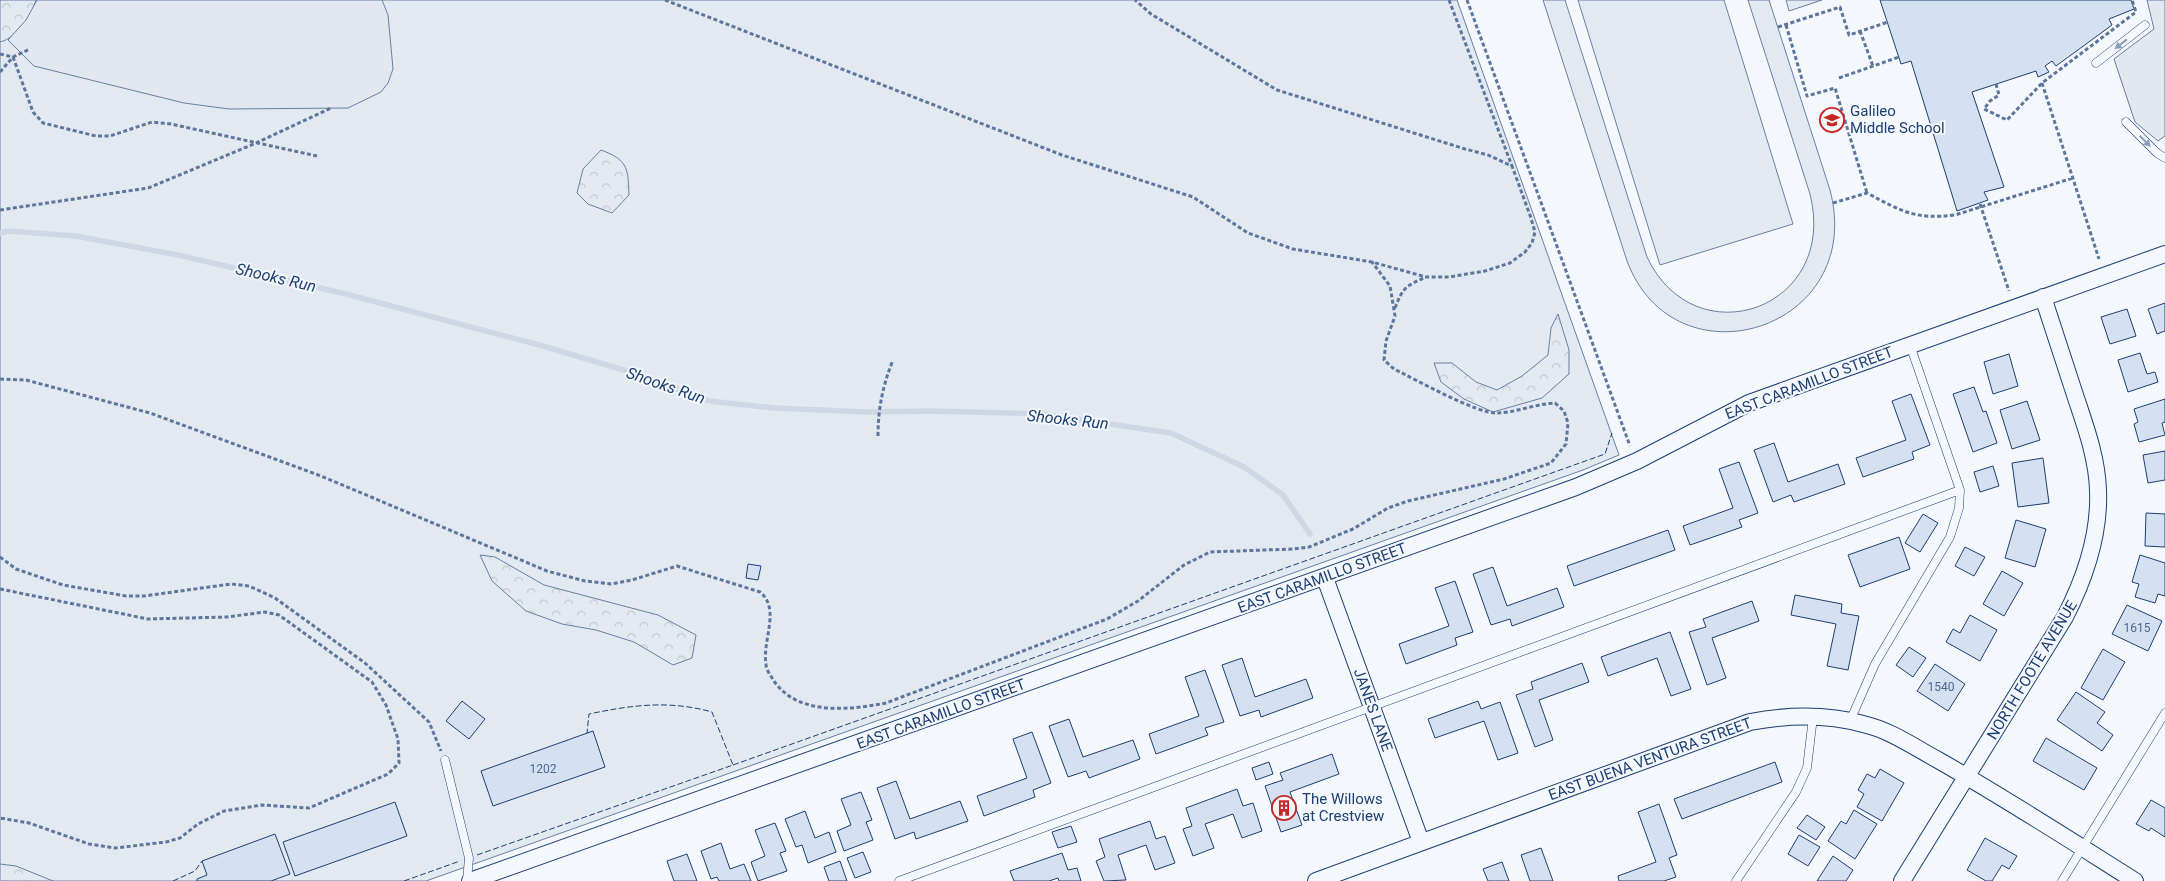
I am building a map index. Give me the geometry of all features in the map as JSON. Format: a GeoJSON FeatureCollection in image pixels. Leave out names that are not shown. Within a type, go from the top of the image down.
{"type":"FeatureCollection","features":[{"type":"Feature","properties":{"kind":"street","name":"EAST CARAMILLO STREET"},"geometry":{"type":"LineString","coordinates":[[468,881],[1325,578],[1576,487],[1637,461],[1749,404],[2165,254]]}},
{"type":"Feature","properties":{"kind":"street","name":"NORTH FOOTE AVENUE"},"geometry":{"type":"LineString","coordinates":[[1902,881],[2066,617],[2077,595],[2086,570],[2097,515],[2098,490],[2095,464],[2088,435],[2043,297]]}},
{"type":"Feature","properties":{"kind":"street","name":"JANES LANE"},"geometry":{"type":"LineString","coordinates":[[1325,578],[1421,842]]}},
{"type":"Feature","properties":{"kind":"street","name":"EAST BUENA VENTURA STREET"},"geometry":{"type":"LineString","coordinates":[[1316,881],[1750,722],[1813,717],[1850,721],[1885,731],[1968,777],[2135,881]]}},
{"type":"Feature","properties":{"kind":"lane"},"geometry":{"type":"LineString","coordinates":[[2096,63],[2145,26]]}},
{"type":"Feature","properties":{"kind":"lane"},"geometry":{"type":"LineString","coordinates":[[2126,122],[2157,153],[2165,158]]}},
{"type":"Feature","properties":{"kind":"lane"},"geometry":{"type":"LineString","coordinates":[[1850,721],[1875,664],[1950,537],[1959,508],[1960,490],[1910,345]]}},
{"type":"Feature","properties":{"kind":"lane"},"geometry":{"type":"LineString","coordinates":[[899,881],[1960,490]]}},
{"type":"Feature","properties":{"kind":"lane"},"geometry":{"type":"LineString","coordinates":[[2062,881],[2165,713]]}},
{"type":"Feature","properties":{"kind":"lane"},"geometry":{"type":"LineString","coordinates":[[1736,881],[1796,792],[1807,768],[1813,717]]}},
{"type":"Feature","properties":{"kind":"lane"},"geometry":{"type":"LineString","coordinates":[[445,760],[469,858],[468,881]]}},
{"type":"Feature","properties":{"kind":"path"},"geometry":{"type":"LineString","coordinates":[[665,0],[1062,155],[1193,197],[1248,233],[1293,249],[1372,262],[1426,277],[1449,277],[1485,271],[1510,263],[1525,252],[1532,243],[1535,232],[1449,0]]}},
{"type":"Feature","properties":{"kind":"path"},"geometry":{"type":"LineString","coordinates":[[1135,0],[1151,14],[1277,90],[1465,150],[1488,155],[1512,166]]}},
{"type":"Feature","properties":{"kind":"path"},"geometry":{"type":"LineString","coordinates":[[1467,0],[1637,461]]}},
{"type":"Feature","properties":{"kind":"path"},"geometry":{"type":"LineString","coordinates":[[1996,84],[1999,96],[1990,101],[1984,109],[2007,120],[2042,83],[2136,12],[2132,0]]}},
{"type":"Feature","properties":{"kind":"path"},"geometry":{"type":"LineString","coordinates":[[1778,27],[1840,7],[1849,35],[1888,22]]}},
{"type":"Feature","properties":{"kind":"path"},"geometry":{"type":"LineString","coordinates":[[1786,25],[1807,96],[1834,88],[1867,193],[1900,211],[1914,215],[1935,217],[1955,215],[1980,205],[2073,178]]}},
{"type":"Feature","properties":{"kind":"path"},"geometry":{"type":"LineString","coordinates":[[1860,31],[1873,66]]}},
{"type":"Feature","properties":{"kind":"path"},"geometry":{"type":"LineString","coordinates":[[0,72],[13,57],[30,49]]}},
{"type":"Feature","properties":{"kind":"path"},"geometry":{"type":"LineString","coordinates":[[0,54],[13,57]]}},
{"type":"Feature","properties":{"kind":"path"},"geometry":{"type":"LineString","coordinates":[[13,57],[33,112],[43,123],[96,136],[110,136],[152,122],[171,124],[317,156]]}},
{"type":"Feature","properties":{"kind":"path"},"geometry":{"type":"LineString","coordinates":[[1839,78],[1899,57]]}},
{"type":"Feature","properties":{"kind":"path"},"geometry":{"type":"LineString","coordinates":[[2042,83],[2099,259]]}},
{"type":"Feature","properties":{"kind":"path"},"geometry":{"type":"LineString","coordinates":[[0,210],[148,188],[256,143],[331,108]]}},
{"type":"Feature","properties":{"kind":"path"},"geometry":{"type":"LineString","coordinates":[[1833,203],[1867,193]]}},
{"type":"Feature","properties":{"kind":"path"},"geometry":{"type":"LineString","coordinates":[[1980,205],[2009,291]]}},
{"type":"Feature","properties":{"kind":"path"},"geometry":{"type":"LineString","coordinates":[[0,379],[26,380],[150,413],[321,476],[547,571],[585,581],[611,584],[632,580],[677,566],[760,592],[766,597],[771,608],[766,665],[781,691],[794,701],[814,706],[848,708],[886,703],[1107,619],[1138,601],[1184,564],[1210,552],[1293,550],[1309,547],[1353,529],[1388,508],[1408,501],[1504,480],[1552,463],[1566,444],[1568,423],[1564,411],[1555,403],[1540,403],[1497,414],[1480,410],[1394,369],[1384,360],[1386,341],[1395,316],[1390,286],[1372,262]]}},
{"type":"Feature","properties":{"kind":"path"},"geometry":{"type":"LineString","coordinates":[[1394,310],[1401,292],[1411,284],[1426,277]]}},
{"type":"Feature","properties":{"kind":"path"},"geometry":{"type":"LineString","coordinates":[[878,436],[878,412],[885,381],[893,360]]}},
{"type":"Feature","properties":{"kind":"path"},"geometry":{"type":"LineString","coordinates":[[0,557],[16,570],[63,585],[126,596],[144,596],[231,584],[249,586],[275,598],[365,663],[429,722],[445,760]]}},
{"type":"Feature","properties":{"kind":"path"},"geometry":{"type":"LineString","coordinates":[[0,589],[148,619],[227,616],[265,612],[279,615],[372,682],[386,704],[398,739],[399,763],[388,774],[309,808],[262,805],[224,811],[198,824],[180,838],[166,842],[115,848],[89,844],[29,823],[0,818]]}},
{"type":"Feature","properties":{"kind":"green space"},"geometry":{"type":"Polygon","coordinates":[[[0,0],[1457,0],[1619,455],[1583,470],[426,881],[0,881],[0,0]]]}},
{"type":"Feature","properties":{"kind":"green space"},"geometry":{"type":"Polygon","coordinates":[[[0,0],[36,0],[31,13],[18,31],[0,42],[0,0]]]}},
{"type":"Feature","properties":{"kind":"green space"},"geometry":{"type":"Polygon","coordinates":[[[1543,0],[1565,0],[1647,257],[1669,288],[1697,306],[1727,312],[1757,307],[1784,291],[1804,267],[1813,234],[1810,194],[1748,0],[1769,0],[1830,190],[1834,238],[1821,278],[1795,308],[1760,326],[1722,332],[1684,324],[1651,300],[1627,261],[1543,0]]]}},
{"type":"Feature","properties":{"kind":"green space"},"geometry":{"type":"Polygon","coordinates":[[[1578,0],[1724,0],[1793,224],[1660,265],[1578,0]]]}},
{"type":"Feature","properties":{"kind":"green space"},"geometry":{"type":"Polygon","coordinates":[[[1786,0],[1822,0],[1789,11],[1786,0]]]}},
{"type":"Feature","properties":{"kind":"green space"},"geometry":{"type":"Polygon","coordinates":[[[601,150],[617,157],[625,166],[627,172],[629,195],[612,213],[588,204],[577,193],[583,169],[601,150]]]}},
{"type":"Feature","properties":{"kind":"green space"},"geometry":{"type":"Polygon","coordinates":[[[1558,314],[1569,350],[1569,374],[1542,398],[1493,412],[1464,399],[1441,382],[1434,363],[1452,363],[1476,382],[1497,390],[1522,376],[1548,355],[1551,328],[1558,314]]]}},
{"type":"Feature","properties":{"kind":"green space"},"geometry":{"type":"Polygon","coordinates":[[[480,555],[495,557],[544,585],[658,615],[696,635],[692,658],[673,665],[634,642],[596,630],[562,624],[526,611],[492,581],[480,555]]]}},
{"type":"Feature","properties":{"kind":"green space"},"geometry":{"type":"Polygon","coordinates":[[[0,864],[16,866],[53,881],[0,881],[0,864]]]}},
{"type":"Feature","properties":{"kind":"shaded area"},"geometry":{"type":"Polygon","coordinates":[[[37,0],[382,0],[388,15],[393,69],[388,83],[381,92],[348,108],[229,109],[184,103],[34,66],[8,40],[26,20],[37,0]]]}},
{"type":"Feature","properties":{"kind":"shaded area"},"geometry":{"type":"Polygon","coordinates":[[[2147,0],[2165,0],[2165,136],[2158,141],[2135,122],[2114,59],[2154,29],[2147,0]]]}},
{"type":"Feature","properties":{"kind":"building"},"geometry":{"type":"Polygon","coordinates":[[[1880,0],[2131,0],[2134,9],[2109,19],[2112,25],[2056,66],[2052,61],[2045,66],[2049,72],[2038,77],[2036,71],[1972,92],[2004,187],[1984,192],[1988,200],[1957,211],[1911,61],[1901,64],[1880,0]]]}},
{"type":"Feature","properties":{"kind":"building"},"geometry":{"type":"Polygon","coordinates":[[[2165,303],[2165,331],[2157,334],[2148,309],[2165,303]]]}},
{"type":"Feature","properties":{"kind":"building"},"geometry":{"type":"Polygon","coordinates":[[[2127,309],[2136,336],[2110,344],[2101,317],[2127,309]]]}},
{"type":"Feature","properties":{"kind":"building"},"geometry":{"type":"Polygon","coordinates":[[[2140,353],[2147,374],[2155,372],[2158,382],[2128,392],[2118,360],[2140,353]]]}},
{"type":"Feature","properties":{"kind":"building"},"geometry":{"type":"Polygon","coordinates":[[[2009,354],[2018,386],[1993,394],[1984,362],[2009,354]]]}},
{"type":"Feature","properties":{"kind":"building"},"geometry":{"type":"Polygon","coordinates":[[[1974,387],[1983,412],[1986,411],[1997,443],[1973,452],[1953,394],[1974,387]]]}},
{"type":"Feature","properties":{"kind":"building"},"geometry":{"type":"Polygon","coordinates":[[[1911,394],[1930,445],[1912,452],[1914,459],[1863,477],[1856,458],[1906,440],[1892,401],[1911,394]]]}},
{"type":"Feature","properties":{"kind":"building"},"geometry":{"type":"Polygon","coordinates":[[[2165,399],[2165,422],[2162,423],[2165,435],[2139,442],[2134,424],[2138,422],[2134,409],[2165,399]]]}},
{"type":"Feature","properties":{"kind":"building"},"geometry":{"type":"Polygon","coordinates":[[[2027,401],[2040,440],[2012,449],[2000,410],[2027,401]]]}},
{"type":"Feature","properties":{"kind":"building"},"geometry":{"type":"Polygon","coordinates":[[[1774,443],[1788,482],[1838,464],[1845,484],[1794,502],[1791,495],[1773,502],[1754,450],[1774,443]]]}},
{"type":"Feature","properties":{"kind":"building"},"geometry":{"type":"Polygon","coordinates":[[[2165,451],[2165,480],[2148,483],[2143,455],[2165,451]]]}},
{"type":"Feature","properties":{"kind":"building"},"geometry":{"type":"Polygon","coordinates":[[[2043,458],[2049,503],[2018,507],[2012,463],[2043,458]]]}},
{"type":"Feature","properties":{"kind":"building"},"geometry":{"type":"Polygon","coordinates":[[[1739,462],[1758,513],[1739,520],[1742,527],[1690,545],[1683,526],[1733,508],[1719,469],[1739,462]]]}},
{"type":"Feature","properties":{"kind":"building"},"geometry":{"type":"Polygon","coordinates":[[[1993,466],[1999,486],[1980,492],[1974,472],[1993,466]]]}},
{"type":"Feature","properties":{"kind":"building"},"geometry":{"type":"Polygon","coordinates":[[[2146,513],[2165,514],[2165,547],[2145,546],[2146,513]]]}},
{"type":"Feature","properties":{"kind":"building"},"geometry":{"type":"Polygon","coordinates":[[[1923,514],[1938,523],[1920,552],[1905,543],[1923,514]]]}},
{"type":"Feature","properties":{"kind":"building"},"geometry":{"type":"Polygon","coordinates":[[[2016,520],[2046,529],[2035,567],[2005,558],[2016,520]]]}},
{"type":"Feature","properties":{"kind":"building"},"geometry":{"type":"Polygon","coordinates":[[[1668,530],[1675,550],[1574,586],[1567,566],[1668,530]]]}},
{"type":"Feature","properties":{"kind":"building"},"geometry":{"type":"Polygon","coordinates":[[[1899,537],[1910,569],[1860,587],[1848,555],[1899,537]]]}},
{"type":"Feature","properties":{"kind":"building"},"geometry":{"type":"Polygon","coordinates":[[[1965,547],[1985,557],[1974,576],[1955,566],[1965,547]]]}},
{"type":"Feature","properties":{"kind":"building"},"geometry":{"type":"Polygon","coordinates":[[[2140,555],[2165,563],[2165,596],[2158,594],[2155,603],[2135,597],[2139,584],[2132,582],[2140,555]]]}},
{"type":"Feature","properties":{"kind":"building"},"geometry":{"type":"Polygon","coordinates":[[[748,564],[761,566],[758,580],[746,578],[748,564]]]}},
{"type":"Feature","properties":{"kind":"building"},"geometry":{"type":"Polygon","coordinates":[[[1493,567],[1507,606],[1557,588],[1564,607],[1512,626],[1510,619],[1491,625],[1473,574],[1493,567]]]}},
{"type":"Feature","properties":{"kind":"building"},"geometry":{"type":"Polygon","coordinates":[[[2002,571],[2023,583],[2004,616],[1983,604],[2002,571]]]}},
{"type":"Feature","properties":{"kind":"building"},"geometry":{"type":"Polygon","coordinates":[[[1455,581],[1473,632],[1455,638],[1457,645],[1406,664],[1399,644],[1449,626],[1435,588],[1455,581]]]}},
{"type":"Feature","properties":{"kind":"building"},"geometry":{"type":"Polygon","coordinates":[[[1795,595],[1842,604],[1841,613],[1859,616],[1848,670],[1827,666],[1836,624],[1791,615],[1795,595]]]}},
{"type":"Feature","properties":{"kind":"building"},"geometry":{"type":"Polygon","coordinates":[[[1752,601],[1759,621],[1712,638],[1726,678],[1707,685],[1689,632],[1706,627],[1703,619],[1752,601]]]}},
{"type":"Feature","properties":{"kind":"building"},"geometry":{"type":"Polygon","coordinates":[[[2127,605],[2162,621],[2148,651],[2112,634],[2127,605]]]}},
{"type":"Feature","properties":{"kind":"building"},"geometry":{"type":"Polygon","coordinates":[[[1970,615],[1997,630],[1980,661],[1946,642],[1953,629],[1960,633],[1970,615]]]}},
{"type":"Feature","properties":{"kind":"building"},"geometry":{"type":"Polygon","coordinates":[[[1670,632],[1691,689],[1671,696],[1657,658],[1608,676],[1601,657],[1670,632]]]}},
{"type":"Feature","properties":{"kind":"building"},"geometry":{"type":"Polygon","coordinates":[[[1909,647],[1926,658],[1913,677],[1896,665],[1909,647]]]}},
{"type":"Feature","properties":{"kind":"building"},"geometry":{"type":"Polygon","coordinates":[[[2103,649],[2125,662],[2103,700],[2081,688],[2103,649]]]}},
{"type":"Feature","properties":{"kind":"building"},"geometry":{"type":"Polygon","coordinates":[[[1242,658],[1255,697],[1306,679],[1313,698],[1261,717],[1259,710],[1240,716],[1222,665],[1242,658]]]}},
{"type":"Feature","properties":{"kind":"building"},"geometry":{"type":"Polygon","coordinates":[[[1582,663],[1589,682],[1539,700],[1553,740],[1535,747],[1516,695],[1533,689],[1531,682],[1582,663]]]}},
{"type":"Feature","properties":{"kind":"building"},"geometry":{"type":"Polygon","coordinates":[[[1935,664],[1965,684],[1948,711],[1917,691],[1935,664]]]}},
{"type":"Feature","properties":{"kind":"building"},"geometry":{"type":"Polygon","coordinates":[[[1205,670],[1224,722],[1205,728],[1208,735],[1156,754],[1149,734],[1199,716],[1185,677],[1205,670]]]}},
{"type":"Feature","properties":{"kind":"building"},"geometry":{"type":"Polygon","coordinates":[[[2076,692],[2105,712],[2097,723],[2113,735],[2102,751],[2057,720],[2076,692]]]}},
{"type":"Feature","properties":{"kind":"building"},"geometry":{"type":"Polygon","coordinates":[[[462,701],[485,719],[469,739],[446,721],[462,701]]]}},
{"type":"Feature","properties":{"kind":"building"},"geometry":{"type":"Polygon","coordinates":[[[1478,701],[1481,709],[1500,702],[1518,753],[1498,760],[1484,721],[1435,738],[1428,719],[1478,701]]]}},
{"type":"Feature","properties":{"kind":"building"},"geometry":{"type":"Polygon","coordinates":[[[1069,719],[1083,757],[1133,740],[1140,759],[1089,778],[1086,771],[1068,777],[1049,726],[1069,719]]]}},
{"type":"Feature","properties":{"kind":"building"},"geometry":{"type":"Polygon","coordinates":[[[593,731],[605,767],[493,806],[481,771],[593,731]]]}},
{"type":"Feature","properties":{"kind":"building"},"geometry":{"type":"Polygon","coordinates":[[[1032,732],[1051,783],[1033,790],[1035,797],[984,816],[977,796],[1027,778],[1013,739],[1032,732]]]}},
{"type":"Feature","properties":{"kind":"building"},"geometry":{"type":"Polygon","coordinates":[[[2046,738],[2097,768],[2084,790],[2033,761],[2046,738]]]}},
{"type":"Feature","properties":{"kind":"building","name":"The Willows at Crestview"},"geometry":{"type":"Polygon","coordinates":[[[1332,754],[1339,774],[1290,792],[1302,825],[1281,832],[1265,786],[1283,780],[1280,773],[1332,754]]]}},
{"type":"Feature","properties":{"kind":"building"},"geometry":{"type":"Polygon","coordinates":[[[1269,762],[1273,774],[1256,780],[1252,768],[1269,762]]]}},
{"type":"Feature","properties":{"kind":"building"},"geometry":{"type":"Polygon","coordinates":[[[1775,762],[1782,782],[1682,819],[1674,799],[1775,762]]]}},
{"type":"Feature","properties":{"kind":"building"},"geometry":{"type":"Polygon","coordinates":[[[1880,769],[1904,783],[1882,821],[1857,807],[1864,794],[1858,790],[1867,774],[1875,778],[1880,769]]]}},
{"type":"Feature","properties":{"kind":"building"},"geometry":{"type":"Polygon","coordinates":[[[896,781],[910,819],[960,801],[968,821],[916,839],[914,832],[895,839],[877,788],[896,781]]]}},
{"type":"Feature","properties":{"kind":"building"},"geometry":{"type":"Polygon","coordinates":[[[1237,789],[1243,806],[1253,803],[1262,831],[1242,838],[1233,814],[1205,824],[1214,848],[1193,856],[1183,829],[1192,826],[1186,808],[1237,789]]]}},
{"type":"Feature","properties":{"kind":"building"},"geometry":{"type":"Polygon","coordinates":[[[861,792],[872,820],[866,822],[873,840],[844,851],[837,831],[851,825],[841,799],[861,792]]]}},
{"type":"Feature","properties":{"kind":"building"},"geometry":{"type":"Polygon","coordinates":[[[2151,800],[2165,808],[2165,837],[2151,828],[2149,831],[2136,824],[2151,800]]]}},
{"type":"Feature","properties":{"kind":"building"},"geometry":{"type":"Polygon","coordinates":[[[395,802],[407,836],[295,876],[283,842],[395,802]]]}},
{"type":"Feature","properties":{"kind":"building"},"geometry":{"type":"Polygon","coordinates":[[[1659,804],[1677,855],[1669,858],[1676,877],[1664,881],[1619,881],[1618,876],[1656,862],[1638,812],[1659,804]]]}},
{"type":"Feature","properties":{"kind":"building"},"geometry":{"type":"Polygon","coordinates":[[[1854,810],[1877,824],[1855,859],[1828,841],[1841,821],[1846,824],[1854,810]]]}},
{"type":"Feature","properties":{"kind":"building"},"geometry":{"type":"Polygon","coordinates":[[[805,811],[815,838],[829,832],[836,852],[808,863],[802,845],[796,847],[785,819],[805,811]]]}},
{"type":"Feature","properties":{"kind":"building"},"geometry":{"type":"Polygon","coordinates":[[[1807,815],[1825,827],[1816,840],[1797,828],[1807,815]]]}},
{"type":"Feature","properties":{"kind":"building"},"geometry":{"type":"Polygon","coordinates":[[[1150,821],[1156,839],[1165,836],[1175,863],[1155,870],[1146,845],[1118,855],[1126,880],[1104,881],[1096,861],[1105,857],[1099,839],[1150,821]]]}},
{"type":"Feature","properties":{"kind":"building"},"geometry":{"type":"Polygon","coordinates":[[[775,823],[786,851],[780,853],[787,871],[758,881],[751,862],[765,856],[755,830],[775,823]]]}},
{"type":"Feature","properties":{"kind":"building"},"geometry":{"type":"Polygon","coordinates":[[[1071,826],[1077,842],[1058,848],[1052,832],[1071,826]]]}},
{"type":"Feature","properties":{"kind":"building"},"geometry":{"type":"Polygon","coordinates":[[[275,834],[290,874],[271,881],[197,881],[197,879],[207,875],[202,861],[275,834]]]}},
{"type":"Feature","properties":{"kind":"building"},"geometry":{"type":"Polygon","coordinates":[[[1799,835],[1820,847],[1808,866],[1788,854],[1799,835]]]}},
{"type":"Feature","properties":{"kind":"building"},"geometry":{"type":"Polygon","coordinates":[[[1985,838],[2017,856],[2009,869],[2002,865],[1992,881],[1986,881],[1967,870],[1985,838]]]}},
{"type":"Feature","properties":{"kind":"building"},"geometry":{"type":"Polygon","coordinates":[[[721,843],[730,869],[744,864],[751,881],[719,881],[717,877],[711,879],[701,851],[721,843]]]}},
{"type":"Feature","properties":{"kind":"building"},"geometry":{"type":"Polygon","coordinates":[[[1541,848],[1553,881],[1530,881],[1521,855],[1541,848]]]}},
{"type":"Feature","properties":{"kind":"building"},"geometry":{"type":"Polygon","coordinates":[[[863,852],[871,872],[855,878],[847,858],[863,852]]]}},
{"type":"Feature","properties":{"kind":"building"},"geometry":{"type":"Polygon","coordinates":[[[1062,853],[1068,870],[1077,868],[1081,881],[1059,881],[1058,878],[1049,881],[1014,881],[1010,871],[1062,853]]]}},
{"type":"Feature","properties":{"kind":"building"},"geometry":{"type":"Polygon","coordinates":[[[687,854],[697,881],[674,881],[667,861],[687,854]]]}},
{"type":"Feature","properties":{"kind":"building"},"geometry":{"type":"Polygon","coordinates":[[[1833,856],[1853,870],[1846,881],[1817,881],[1833,856]]]}},
{"type":"Feature","properties":{"kind":"building"},"geometry":{"type":"Polygon","coordinates":[[[840,861],[847,881],[829,881],[824,867],[840,861]]]}},
{"type":"Feature","properties":{"kind":"building"},"geometry":{"type":"Polygon","coordinates":[[[1502,862],[1509,881],[1488,881],[1483,869],[1502,862]]]}},
{"type":"Feature","properties":{"kind":"waterway","name":"Shooks Run"},"geometry":{"type":"LineString","coordinates":[[0,233],[9,231],[76,236],[178,255],[346,294],[543,346],[637,374],[709,401],[774,408],[867,412],[931,411],[1042,414],[1171,433],[1244,467],[1283,495],[1310,534]]}},
{"type":"Feature","properties":{"kind":"fence"},"geometry":{"type":"LineString","coordinates":[[733,765],[1605,454],[1612,433]]}},
{"type":"Feature","properties":{"kind":"fence"},"geometry":{"type":"LineString","coordinates":[[477,855],[733,765],[712,712],[696,708],[651,705],[589,714],[587,733]]}},
{"type":"Feature","properties":{"kind":"fence"},"geometry":{"type":"LineString","coordinates":[[173,881],[195,871],[202,861]]}},
{"type":"Feature","properties":{"kind":"fence"},"geometry":{"type":"LineString","coordinates":[[404,881],[460,861]]}},
{"type":"Feature","properties":{"kind":"place","name":"Galileo Middle School"},"geometry":{"type":"Point","coordinates":[1832,120]}},
{"type":"Feature","properties":{"kind":"place","name":"The Willows at Crestview"},"geometry":{"type":"Point","coordinates":[1284,808]}}]}
